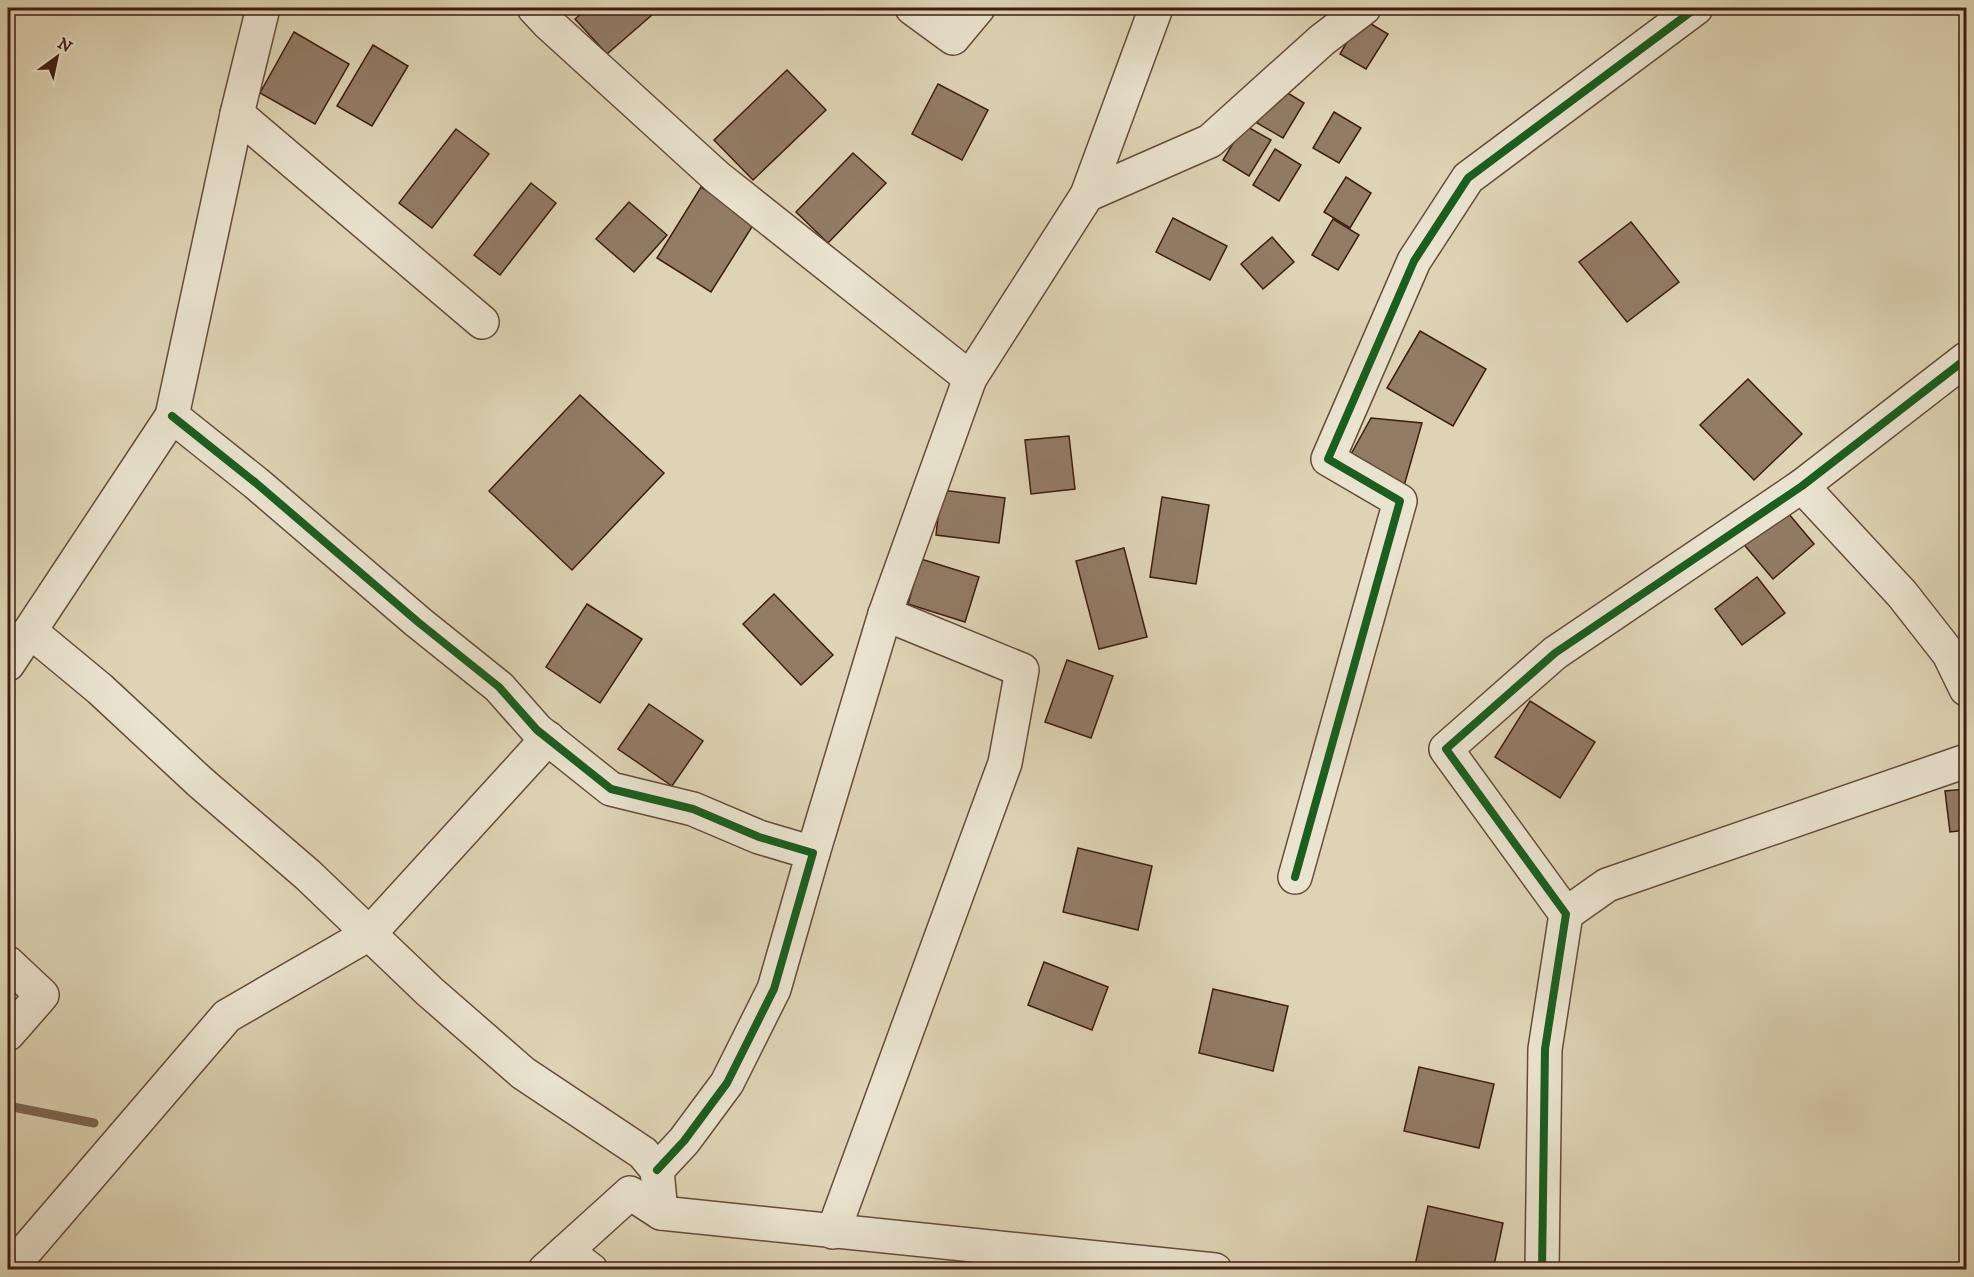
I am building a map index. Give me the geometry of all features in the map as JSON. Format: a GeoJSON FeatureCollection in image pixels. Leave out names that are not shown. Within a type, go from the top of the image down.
{"type":"FeatureCollection","features":[{"type":"Feature","properties":{"kind":"street"},"geometry":{"type":"LineString","coordinates":[[8,664],[172,416],[237,114],[263,8]]}},
{"type":"Feature","properties":{"kind":"street"},"geometry":{"type":"LineString","coordinates":[[534,8],[717,177],[970,378]]}},
{"type":"Feature","properties":{"kind":"street"},"geometry":{"type":"LineString","coordinates":[[912,8],[953,38],[978,8]]}},
{"type":"Feature","properties":{"kind":"street"},"geometry":{"type":"LineString","coordinates":[[657,1170],[684,1141],[728,1083],[774,989],[885,615],[970,378],[1087,195],[1156,8]]}},
{"type":"Feature","properties":{"kind":"street"},"geometry":{"type":"LineString","coordinates":[[1087,195],[1210,141],[1322,40],[1364,8]]}},
{"type":"Feature","properties":{"kind":"street"},"geometry":{"type":"LineString","coordinates":[[1295,877],[1400,501],[1328,459],[1414,261],[1468,178],[1696,8]]}},
{"type":"Feature","properties":{"kind":"street"},"geometry":{"type":"LineString","coordinates":[[237,114],[482,322]]}},
{"type":"Feature","properties":{"kind":"street"},"geometry":{"type":"LineString","coordinates":[[1542,1269],[1545,1049],[1566,914],[1446,749],[1556,653],[1802,486],[1966,359]]}},
{"type":"Feature","properties":{"kind":"street"},"geometry":{"type":"LineString","coordinates":[[172,416],[256,483],[418,622],[499,687],[537,730],[611,789],[693,809],[759,837],[813,853]]}},
{"type":"Feature","properties":{"kind":"street"},"geometry":{"type":"LineString","coordinates":[[1802,486],[1902,594],[1948,654],[1966,689]]}},
{"type":"Feature","properties":{"kind":"street"},"geometry":{"type":"LineString","coordinates":[[833,1232],[1005,763],[1022,670],[885,615]]}},
{"type":"Feature","properties":{"kind":"street"},"geometry":{"type":"LineString","coordinates":[[30,631],[99,689],[200,782],[308,876],[429,990],[523,1073],[643,1153],[657,1170],[661,1213]]}},
{"type":"Feature","properties":{"kind":"street"},"geometry":{"type":"LineString","coordinates":[[9,1269],[226,1016],[369,934],[548,738]]}},
{"type":"Feature","properties":{"kind":"street"},"geometry":{"type":"LineString","coordinates":[[1566,914],[1607,885],[1966,761]]}},
{"type":"Feature","properties":{"kind":"street"},"geometry":{"type":"LineString","coordinates":[[8,963],[42,995],[8,1034]]}},
{"type":"Feature","properties":{"kind":"street"},"geometry":{"type":"LineString","coordinates":[[567,1263],[630,1193],[661,1213],[1215,1269]]}},
{"type":"Feature","properties":{"kind":"building"},"geometry":{"type":"Polygon","coordinates":[[[588,8],[660,8],[607,54],[575,19],[588,8]]]}},
{"type":"Feature","properties":{"kind":"building"},"geometry":{"type":"Polygon","coordinates":[[[1361,18],[1388,34],[1366,69],[1340,54],[1361,18]]]}},
{"type":"Feature","properties":{"kind":"building"},"geometry":{"type":"Polygon","coordinates":[[[294,32],[349,64],[315,124],[260,93],[294,32]]]}},
{"type":"Feature","properties":{"kind":"building"},"geometry":{"type":"Polygon","coordinates":[[[373,45],[408,66],[372,126],[337,106],[373,45]]]}},
{"type":"Feature","properties":{"kind":"building"},"geometry":{"type":"Polygon","coordinates":[[[787,70],[826,110],[753,180],[714,140],[787,70]]]}},
{"type":"Feature","properties":{"kind":"building"},"geometry":{"type":"Polygon","coordinates":[[[938,84],[988,110],[962,160],[912,134],[938,84]]]}},
{"type":"Feature","properties":{"kind":"building"},"geometry":{"type":"Polygon","coordinates":[[[1278,87],[1304,103],[1283,138],[1257,123],[1278,87]]]}},
{"type":"Feature","properties":{"kind":"building"},"geometry":{"type":"Polygon","coordinates":[[[1334,112],[1361,128],[1339,163],[1313,148],[1334,112]]]}},
{"type":"Feature","properties":{"kind":"building"},"geometry":{"type":"Polygon","coordinates":[[[1244,125],[1271,140],[1249,176],[1223,160],[1244,125]]]}},
{"type":"Feature","properties":{"kind":"building"},"geometry":{"type":"Polygon","coordinates":[[[456,129],[489,154],[432,228],[399,203],[456,129]]]}},
{"type":"Feature","properties":{"kind":"building"},"geometry":{"type":"Polygon","coordinates":[[[1275,149],[1301,165],[1279,201],[1253,185],[1275,149]]]}},
{"type":"Feature","properties":{"kind":"building"},"geometry":{"type":"Polygon","coordinates":[[[853,153],[886,183],[828,243],[796,212],[853,153]]]}},
{"type":"Feature","properties":{"kind":"building"},"geometry":{"type":"Polygon","coordinates":[[[1346,177],[1371,193],[1350,228],[1324,212],[1346,177]]]}},
{"type":"Feature","properties":{"kind":"building"},"geometry":{"type":"Polygon","coordinates":[[[531,183],[556,203],[500,275],[474,255],[531,183]]]}},
{"type":"Feature","properties":{"kind":"building"},"geometry":{"type":"Polygon","coordinates":[[[701,187],[755,222],[711,292],[657,258],[701,187]]]}},
{"type":"Feature","properties":{"kind":"building"},"geometry":{"type":"Polygon","coordinates":[[[629,202],[667,235],[634,272],[596,239],[629,202]]]}},
{"type":"Feature","properties":{"kind":"building"},"geometry":{"type":"Polygon","coordinates":[[[1173,218],[1227,246],[1210,280],[1156,252],[1173,218]]]}},
{"type":"Feature","properties":{"kind":"building"},"geometry":{"type":"Polygon","coordinates":[[[1333,219],[1359,235],[1338,270],[1312,255],[1333,219]]]}},
{"type":"Feature","properties":{"kind":"building"},"geometry":{"type":"Polygon","coordinates":[[[1631,222],[1679,282],[1627,322],[1579,262],[1631,222]]]}},
{"type":"Feature","properties":{"kind":"building"},"geometry":{"type":"Polygon","coordinates":[[[1272,237],[1294,262],[1263,289],[1241,264],[1272,237]]]}},
{"type":"Feature","properties":{"kind":"building"},"geometry":{"type":"Polygon","coordinates":[[[1420,331],[1486,369],[1453,426],[1387,388],[1420,331]]]}},
{"type":"Feature","properties":{"kind":"building"},"geometry":{"type":"Polygon","coordinates":[[[1748,379],[1802,434],[1754,480],[1700,425],[1748,379]]]}},
{"type":"Feature","properties":{"kind":"building"},"geometry":{"type":"Polygon","coordinates":[[[580,395],[664,473],[572,570],[489,491],[580,395]]]}},
{"type":"Feature","properties":{"kind":"building"},"geometry":{"type":"Polygon","coordinates":[[[1371,418],[1422,423],[1404,486],[1350,456],[1371,418]]]}},
{"type":"Feature","properties":{"kind":"building"},"geometry":{"type":"Polygon","coordinates":[[[1069,436],[1075,489],[1031,494],[1025,440],[1069,436]]]}},
{"type":"Feature","properties":{"kind":"building"},"geometry":{"type":"Polygon","coordinates":[[[941,490],[1005,498],[999,543],[936,535],[941,490]]]}},
{"type":"Feature","properties":{"kind":"building"},"geometry":{"type":"Polygon","coordinates":[[[1162,497],[1209,505],[1196,584],[1150,577],[1162,497]]]}},
{"type":"Feature","properties":{"kind":"building"},"geometry":{"type":"Polygon","coordinates":[[[1783,507],[1814,544],[1773,579],[1741,541],[1783,507]]]}},
{"type":"Feature","properties":{"kind":"building"},"geometry":{"type":"Polygon","coordinates":[[[1124,548],[1147,637],[1099,649],[1076,561],[1124,548]]]}},
{"type":"Feature","properties":{"kind":"building"},"geometry":{"type":"Polygon","coordinates":[[[921,559],[979,577],[965,622],[908,604],[921,559]]]}},
{"type":"Feature","properties":{"kind":"building"},"geometry":{"type":"Polygon","coordinates":[[[1757,577],[1785,613],[1742,645],[1715,609],[1757,577]]]}},
{"type":"Feature","properties":{"kind":"building"},"geometry":{"type":"Polygon","coordinates":[[[774,594],[833,655],[801,685],[743,624],[774,594]]]}},
{"type":"Feature","properties":{"kind":"building"},"geometry":{"type":"Polygon","coordinates":[[[587,604],[642,639],[600,703],[546,667],[587,604]]]}},
{"type":"Feature","properties":{"kind":"building"},"geometry":{"type":"Polygon","coordinates":[[[1067,660],[1113,676],[1091,738],[1045,722],[1067,660]]]}},
{"type":"Feature","properties":{"kind":"building"},"geometry":{"type":"Polygon","coordinates":[[[1530,701],[1595,742],[1560,798],[1495,757],[1530,701]]]}},
{"type":"Feature","properties":{"kind":"building"},"geometry":{"type":"Polygon","coordinates":[[[649,704],[703,741],[672,786],[618,749],[649,704]]]}},
{"type":"Feature","properties":{"kind":"building"},"geometry":{"type":"Polygon","coordinates":[[[1966,789],[1966,830],[1950,832],[1945,791],[1966,789]]]}},
{"type":"Feature","properties":{"kind":"building"},"geometry":{"type":"Polygon","coordinates":[[[1078,848],[1152,866],[1138,930],[1063,912],[1078,848]]]}},
{"type":"Feature","properties":{"kind":"building"},"geometry":{"type":"Polygon","coordinates":[[[1044,962],[1108,987],[1092,1030],[1028,1005],[1044,962]]]}},
{"type":"Feature","properties":{"kind":"building"},"geometry":{"type":"Polygon","coordinates":[[[1213,989],[1288,1006],[1273,1071],[1199,1053],[1213,989]]]}},
{"type":"Feature","properties":{"kind":"building"},"geometry":{"type":"Polygon","coordinates":[[[1419,1067],[1494,1084],[1479,1148],[1404,1131],[1419,1067]]]}},
{"type":"Feature","properties":{"kind":"building"},"geometry":{"type":"Polygon","coordinates":[[[1428,1206],[1503,1223],[1493,1270],[1414,1270],[1428,1206]]]}},
{"type":"Feature","properties":{"kind":"waterway"},"geometry":{"type":"LineString","coordinates":[[8,1106],[94,1123]]}},
{"type":"Feature","properties":{"kind":"cycle path"},"geometry":{"type":"LineString","coordinates":[[1295,877],[1400,501],[1328,459],[1414,261],[1468,178],[1696,8]]}},
{"type":"Feature","properties":{"kind":"cycle path"},"geometry":{"type":"LineString","coordinates":[[1542,1270],[1545,1049],[1566,914],[1446,749],[1555,653],[1802,486],[1966,359]]}},
{"type":"Feature","properties":{"kind":"cycle path"},"geometry":{"type":"LineString","coordinates":[[172,416],[256,483],[418,622],[499,687],[537,730],[611,789],[693,809],[759,837],[813,853],[774,989],[727,1083],[684,1141],[657,1170]]}}]}
